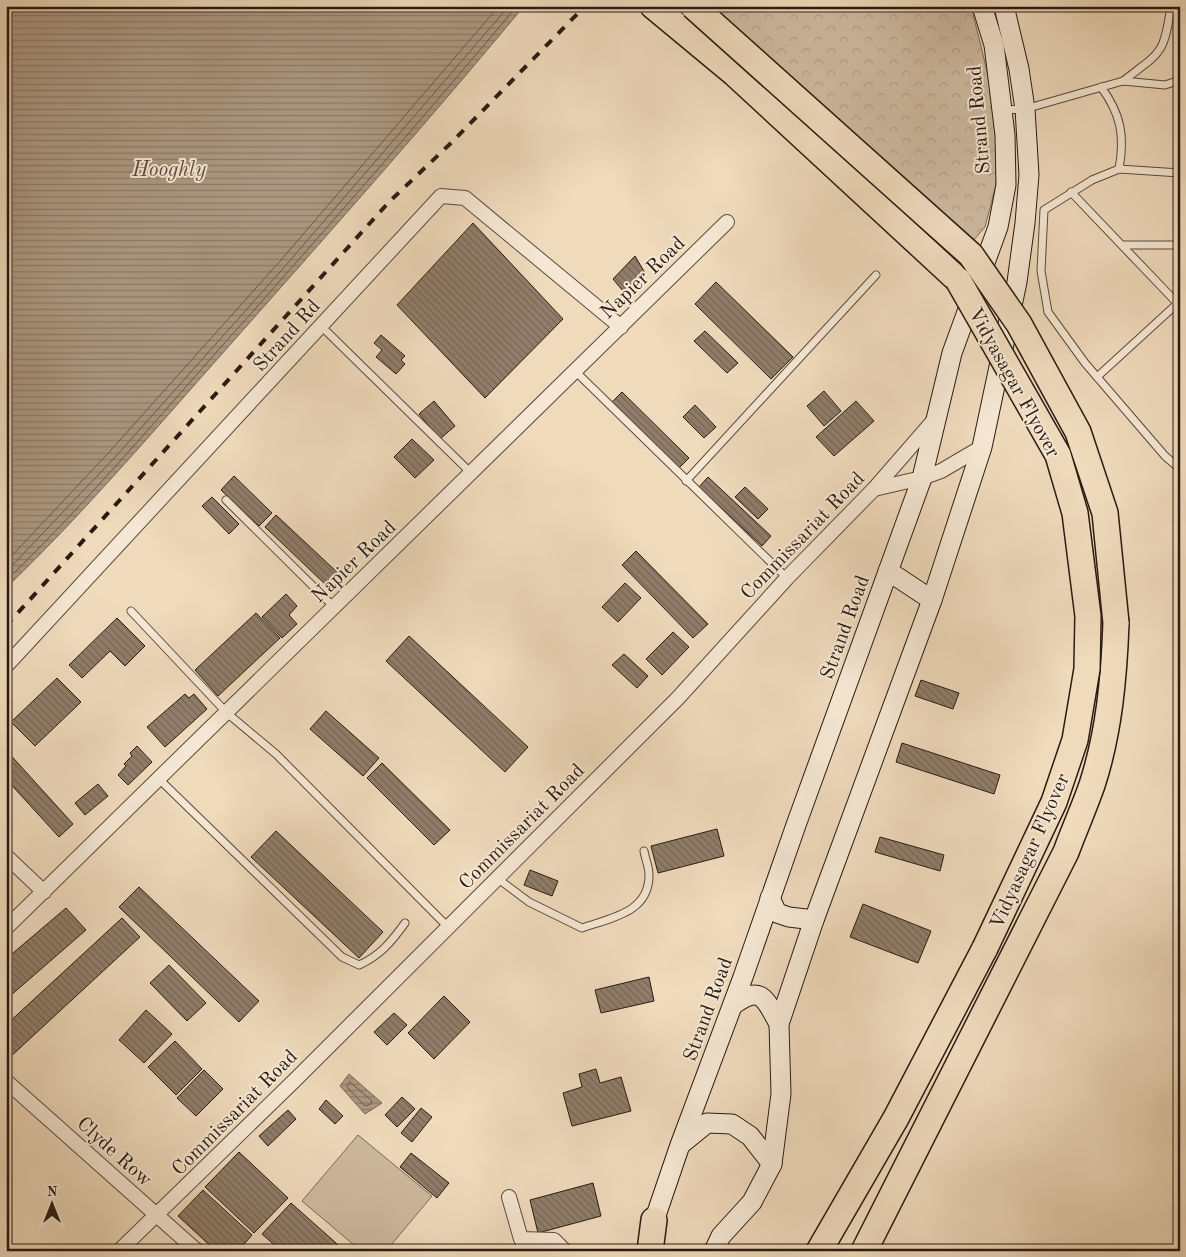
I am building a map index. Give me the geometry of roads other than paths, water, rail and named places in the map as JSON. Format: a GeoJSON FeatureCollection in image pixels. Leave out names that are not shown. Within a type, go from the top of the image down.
{"type":"FeatureCollection","features":[{"type":"Feature","properties":{"kind":"highway","name":"Vidyasagar Flyover"},"geometry":{"type":"LineString","coordinates":[[653,6],[735,74],[958,280],[1058,455],[1075,514],[1083,566],[1088,616],[1087,669],[1075,740],[1054,802],[985,948],[905,1101],[819,1251]]}},
{"type":"Feature","properties":{"kind":"highway","name":"Vidyasagar Flyover"},"geometry":{"type":"LineString","coordinates":[[694,6],[971,255],[1019,324],[1078,432],[1105,513],[1116,623],[1115,670],[1109,716],[1092,784],[1066,852],[864,1251]]}},
{"type":"Feature","properties":{"kind":"highway"},"geometry":{"type":"LineString","coordinates":[[650,1251],[654,1220]]}},
{"type":"Feature","properties":{"kind":"main road","name":"Strand Road"},"geometry":{"type":"LineString","coordinates":[[644,1251],[680,1145],[733,1005],[922,478],[952,353],[998,227],[1006,185],[1005,135],[994,45],[982,6]]}},
{"type":"Feature","properties":{"kind":"main road"},"geometry":{"type":"LineString","coordinates":[[714,1251],[721,1236],[752,1202],[772,1164],[781,1094],[779,1024],[814,920],[932,600],[982,447],[1017,282],[1025,223],[1028,175],[1025,109],[1019,69],[1004,6]]}},
{"type":"Feature","properties":{"kind":"main road"},"geometry":{"type":"LineString","coordinates":[[888,571],[932,600]]}},
{"type":"Feature","properties":{"kind":"main road"},"geometry":{"type":"LineString","coordinates":[[770,898],[777,912],[789,917],[814,920]]}},
{"type":"Feature","properties":{"kind":"main road"},"geometry":{"type":"LineString","coordinates":[[733,1005],[746,995],[759,994],[765,998],[779,1024]]}},
{"type":"Feature","properties":{"kind":"main road"},"geometry":{"type":"LineString","coordinates":[[680,1145],[707,1123],[732,1124],[750,1136],[772,1164]]}},
{"type":"Feature","properties":{"kind":"street","name":"Strand Rd"},"geometry":{"type":"LineString","coordinates":[[6,666],[441,196],[465,198],[621,326]]}},
{"type":"Feature","properties":{"kind":"street","name":"Napier Road"},"geometry":{"type":"LineString","coordinates":[[6,928],[727,222]]}},
{"type":"Feature","properties":{"kind":"street","name":"Commissariat Road"},"geometry":{"type":"LineString","coordinates":[[119,1251],[158,1216],[678,698],[787,578],[874,490],[938,416]]}},
{"type":"Feature","properties":{"kind":"street"},"geometry":{"type":"LineString","coordinates":[[874,490],[922,478],[941,470],[982,447]]}},
{"type":"Feature","properties":{"kind":"street"},"geometry":{"type":"LineString","coordinates":[[6,856],[44,892]]}},
{"type":"Feature","properties":{"kind":"street","name":"Clyde Row"},"geometry":{"type":"LineString","coordinates":[[6,1081],[197,1251]]}},
{"type":"Feature","properties":{"kind":"street"},"geometry":{"type":"LineString","coordinates":[[509,1197],[521,1239],[531,1245],[554,1240],[566,1251]]}},
{"type":"Feature","properties":{"kind":"lane"},"geometry":{"type":"LineString","coordinates":[[1123,81],[1159,54],[1167,35],[1171,6]]}},
{"type":"Feature","properties":{"kind":"lane"},"geometry":{"type":"LineString","coordinates":[[1002,110],[1025,109],[1123,81],[1165,85],[1180,80]]}},
{"type":"Feature","properties":{"kind":"lane"},"geometry":{"type":"LineString","coordinates":[[1101,87],[1114,106],[1121,133],[1122,152],[1119,170]]}},
{"type":"Feature","properties":{"kind":"lane"},"geometry":{"type":"LineString","coordinates":[[1180,173],[1119,170],[1092,180],[1044,210],[1041,271],[1048,312],[1097,377],[1165,456],[1180,469]]}},
{"type":"Feature","properties":{"kind":"lane"},"geometry":{"type":"LineString","coordinates":[[1072,192],[1178,302],[1097,377]]}},
{"type":"Feature","properties":{"kind":"lane"},"geometry":{"type":"LineString","coordinates":[[1123,245],[1180,245]]}},
{"type":"Feature","properties":{"kind":"lane"},"geometry":{"type":"LineString","coordinates":[[686,481],[876,275]]}},
{"type":"Feature","properties":{"kind":"lane"},"geometry":{"type":"LineString","coordinates":[[321,326],[471,473]]}},
{"type":"Feature","properties":{"kind":"lane"},"geometry":{"type":"LineString","coordinates":[[574,370],[787,578]]}},
{"type":"Feature","properties":{"kind":"lane"},"geometry":{"type":"LineString","coordinates":[[226,500],[334,607]]}},
{"type":"Feature","properties":{"kind":"lane"},"geometry":{"type":"LineString","coordinates":[[131,611],[227,713],[276,754],[448,927]]}},
{"type":"Feature","properties":{"kind":"lane"},"geometry":{"type":"LineString","coordinates":[[159,779],[342,957],[359,965],[373,959],[388,946],[405,923]]}},
{"type":"Feature","properties":{"kind":"lane"},"geometry":{"type":"LineString","coordinates":[[497,878],[529,902],[582,928],[631,911],[642,900],[649,875],[644,851]]}},
{"type":"Feature","properties":{"kind":"water","name":"Hooghly"},"geometry":{"type":"Polygon","coordinates":[[[6,6],[524,6],[378,177],[147,439],[64,530],[6,588],[6,6]]]}},
{"type":"Feature","properties":{"kind":"water"},"geometry":{"type":"Polygon","coordinates":[[[349,1074],[382,1103],[365,1114],[340,1086],[349,1074]]]}},
{"type":"Feature","properties":{"kind":"railway"},"geometry":{"type":"LineString","coordinates":[[6,626],[389,202],[451,143],[585,6]]}}]}
